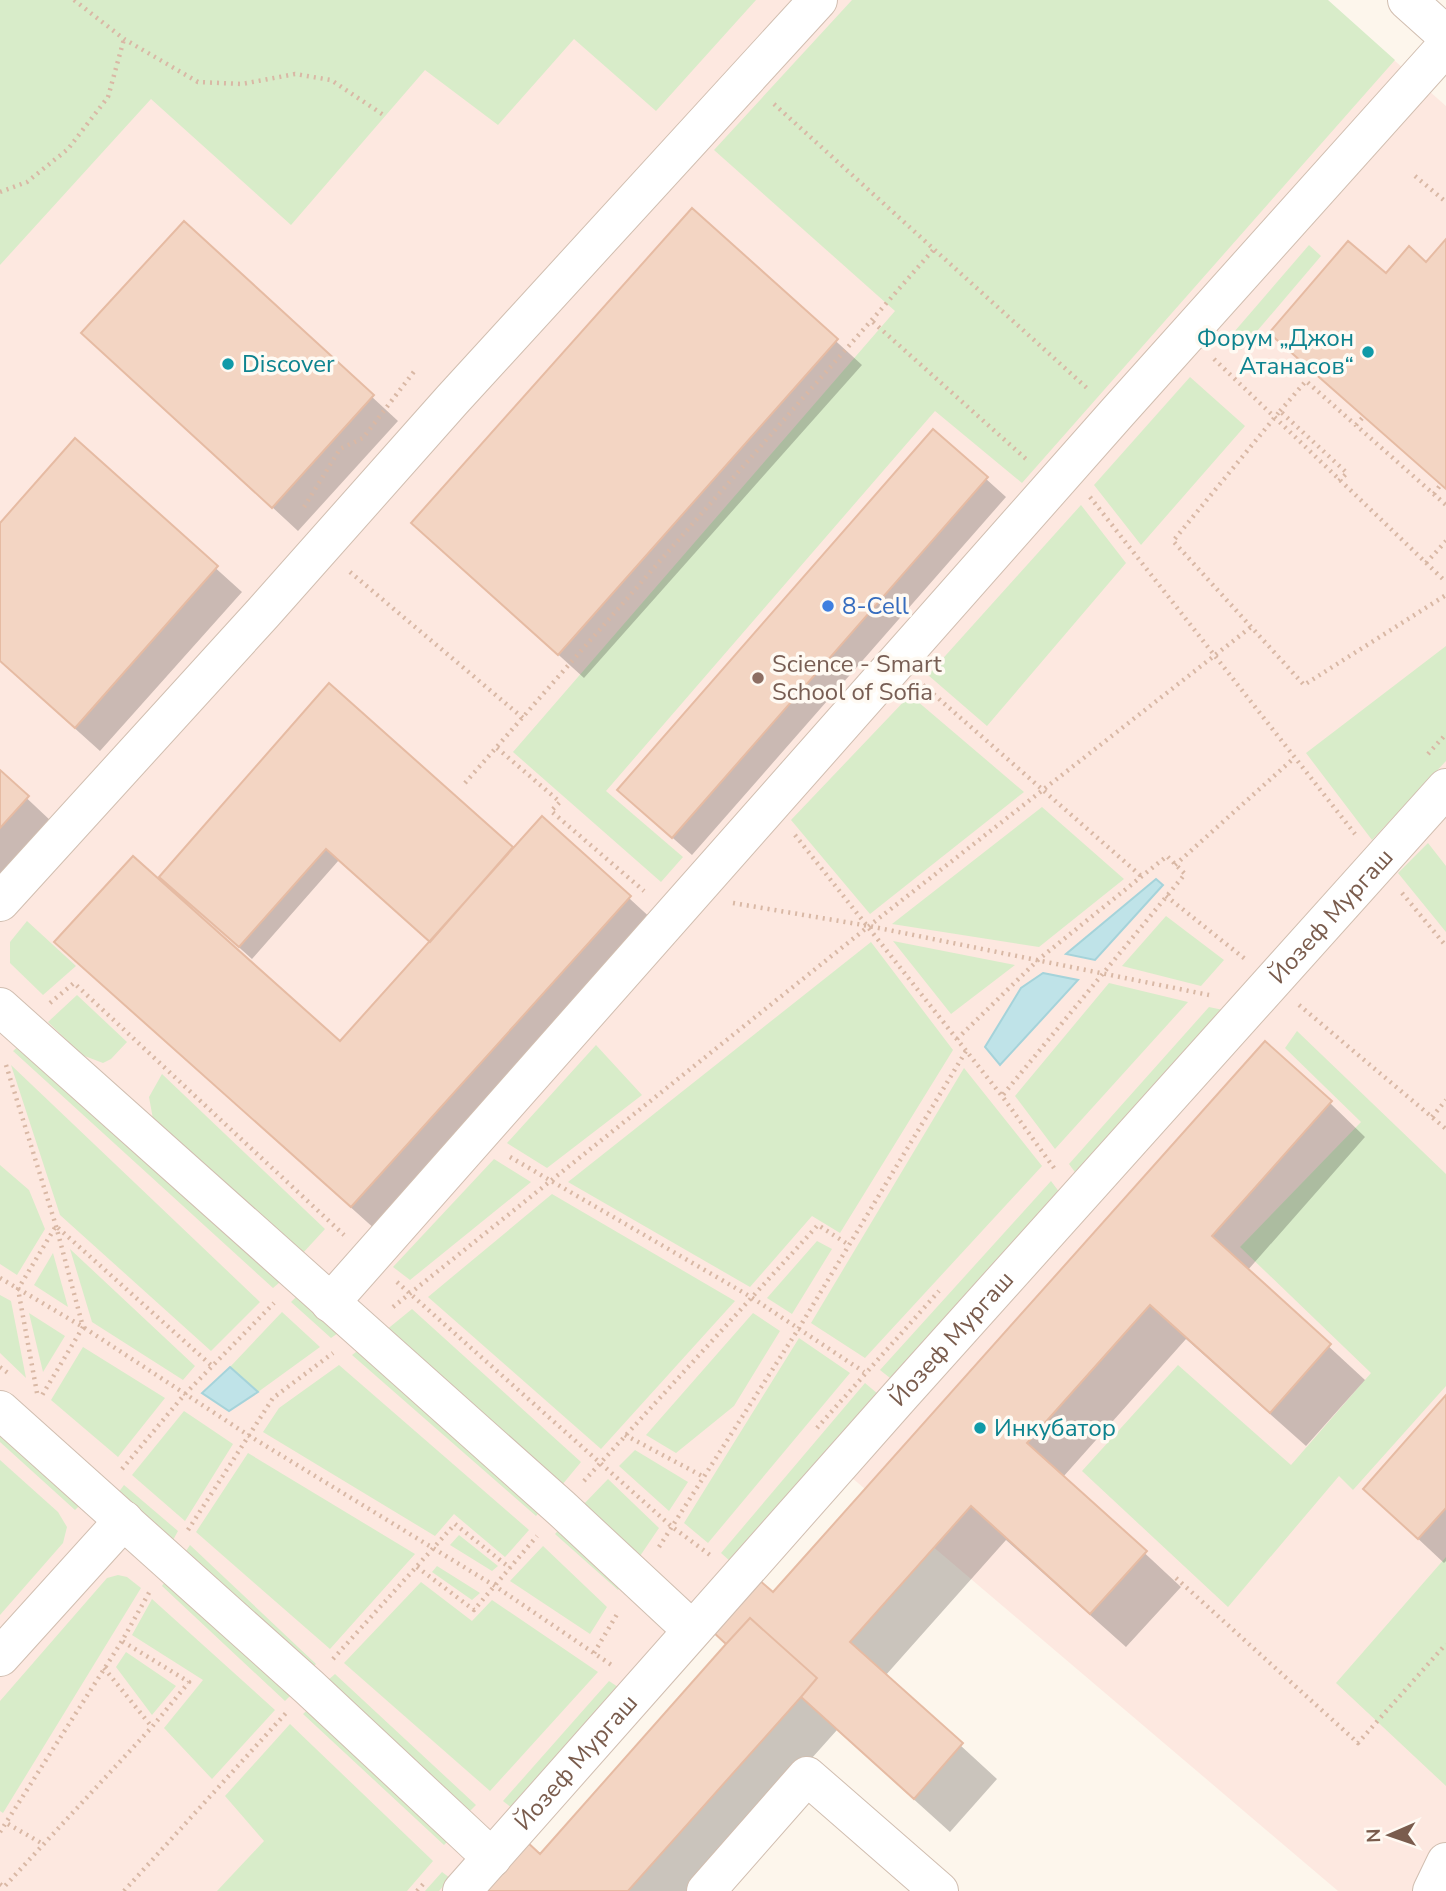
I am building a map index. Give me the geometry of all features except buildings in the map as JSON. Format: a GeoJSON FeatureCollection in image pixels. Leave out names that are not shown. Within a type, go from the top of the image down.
{"type":"FeatureCollection","features":[{"type":"Feature","properties":{"kind":"lane"},"geometry":{"type":"LineString","coordinates":[[0,902],[263,613],[320,546],[818,0]]}},
{"type":"Feature","properties":{"kind":"lane"},"geometry":{"type":"LineString","coordinates":[[1407,0],[1446,35]]}},
{"type":"Feature","properties":{"kind":"lane"},"geometry":{"type":"LineString","coordinates":[[330,1303],[1116,414],[1446,46]]}},
{"type":"Feature","properties":{"kind":"lane","name":"Йозеф Мургаш"},"geometry":{"type":"LineString","coordinates":[[462,1891],[900,1396],[1446,788]]}},
{"type":"Feature","properties":{"kind":"lane"},"geometry":{"type":"LineString","coordinates":[[11,1017],[561,1508],[692,1630]]}},
{"type":"Feature","properties":{"kind":"lane"},"geometry":{"type":"LineString","coordinates":[[0,1410],[309,1687],[492,1858]]}},
{"type":"Feature","properties":{"kind":"lane"},"geometry":{"type":"LineString","coordinates":[[0,1657],[124,1520]]}},
{"type":"Feature","properties":{"kind":"lane"},"geometry":{"type":"LineString","coordinates":[[706,1891],[807,1776],[939,1891]]}},
{"type":"Feature","properties":{"kind":"lane"},"geometry":{"type":"LineString","coordinates":[[1432,1891],[1446,1862]]}},
{"type":"Feature","properties":{"kind":"path"},"geometry":{"type":"LineString","coordinates":[[74,0],[124,39],[198,82],[242,84],[295,74],[331,80],[385,116]]}},
{"type":"Feature","properties":{"kind":"path"},"geometry":{"type":"LineString","coordinates":[[0,192],[27,182],[68,149],[108,97],[124,39]]}},
{"type":"Feature","properties":{"kind":"path"},"geometry":{"type":"LineString","coordinates":[[747,80],[1116,414]]}},
{"type":"Feature","properties":{"kind":"path"},"geometry":{"type":"LineString","coordinates":[[1415,176],[1446,202]]}},
{"type":"Feature","properties":{"kind":"path"},"geometry":{"type":"LineString","coordinates":[[465,783],[873,322],[934,249]]}},
{"type":"Feature","properties":{"kind":"path"},"geometry":{"type":"LineString","coordinates":[[873,322],[1062,476],[1213,655],[1446,946]]}},
{"type":"Feature","properties":{"kind":"path"},"geometry":{"type":"LineString","coordinates":[[1189,333],[1273,419],[1446,582]]}},
{"type":"Feature","properties":{"kind":"path"},"geometry":{"type":"LineString","coordinates":[[302,510],[340,449],[363,438],[416,369]]}},
{"type":"Feature","properties":{"kind":"path"},"geometry":{"type":"LineString","coordinates":[[1446,505],[1306,381],[1172,541],[1304,685],[1446,595]]}},
{"type":"Feature","properties":{"kind":"path"},"geometry":{"type":"LineString","coordinates":[[1280,411],[1347,473],[1339,481]]}},
{"type":"Feature","properties":{"kind":"path"},"geometry":{"type":"LineString","coordinates":[[1356,425],[1364,416]]}},
{"type":"Feature","properties":{"kind":"path"},"geometry":{"type":"LineString","coordinates":[[1434,494],[1441,484]]}},
{"type":"Feature","properties":{"kind":"path"},"geometry":{"type":"LineString","coordinates":[[1426,563],[1446,541]]}},
{"type":"Feature","properties":{"kind":"path"},"geometry":{"type":"LineString","coordinates":[[320,546],[523,718]]}},
{"type":"Feature","properties":{"kind":"path"},"geometry":{"type":"LineString","coordinates":[[362,1331],[548,1180],[1251,627]]}},
{"type":"Feature","properties":{"kind":"path"},"geometry":{"type":"LineString","coordinates":[[897,662],[1141,876]]}},
{"type":"Feature","properties":{"kind":"path"},"geometry":{"type":"LineString","coordinates":[[497,748],[560,802],[551,811],[682,906],[869,926],[1102,971],[1209,995],[1260,995]]}},
{"type":"Feature","properties":{"kind":"path"},"geometry":{"type":"LineString","coordinates":[[1175,864],[1294,758]]}},
{"type":"Feature","properties":{"kind":"path"},"geometry":{"type":"LineString","coordinates":[[771,806],[957,1039],[1077,1199]]}},
{"type":"Feature","properties":{"kind":"path"},"geometry":{"type":"LineString","coordinates":[[957,1039],[1039,959],[1167,856],[1185,874],[1102,971],[1002,1097]]}},
{"type":"Feature","properties":{"kind":"path"},"geometry":{"type":"LineString","coordinates":[[1166,896],[1260,995],[1432,1116],[1446,1129]]}},
{"type":"Feature","properties":{"kind":"path"},"geometry":{"type":"LineString","coordinates":[[57,1226],[18,1289],[38,1401],[83,1327],[57,1226],[0,1046],[11,1017],[74,983],[339,1231],[671,1526],[737,1579]]}},
{"type":"Feature","properties":{"kind":"path"},"geometry":{"type":"LineString","coordinates":[[594,1653],[671,1526],[799,1328],[966,1051]]}},
{"type":"Feature","properties":{"kind":"path"},"geometry":{"type":"LineString","coordinates":[[1432,1116],[1446,1100]]}},
{"type":"Feature","properties":{"kind":"path"},"geometry":{"type":"LineString","coordinates":[[476,1137],[751,1297],[900,1396]]}},
{"type":"Feature","properties":{"kind":"path"},"geometry":{"type":"LineString","coordinates":[[416,1567],[474,1610],[600,1462],[818,1225],[849,1245]]}},
{"type":"Feature","properties":{"kind":"path"},"geometry":{"type":"LineString","coordinates":[[57,1226],[212,1366]]}},
{"type":"Feature","properties":{"kind":"path"},"geometry":{"type":"LineString","coordinates":[[119,1472],[184,1395],[300,1276],[339,1231]]}},
{"type":"Feature","properties":{"kind":"path"},"geometry":{"type":"LineString","coordinates":[[0,1278],[83,1327],[184,1395],[495,1586],[644,1685]]}},
{"type":"Feature","properties":{"kind":"path"},"geometry":{"type":"LineString","coordinates":[[625,1435],[704,1476]]}},
{"type":"Feature","properties":{"kind":"path"},"geometry":{"type":"LineString","coordinates":[[124,1891],[455,1524],[510,1569]]}},
{"type":"Feature","properties":{"kind":"path"},"geometry":{"type":"LineString","coordinates":[[1176,1578],[1358,1743],[1446,1644]]}},
{"type":"Feature","properties":{"kind":"path"},"geometry":{"type":"LineString","coordinates":[[0,1884],[4,1886],[152,1727],[189,1682],[122,1641]]}},
{"type":"Feature","properties":{"kind":"path"},"geometry":{"type":"LineString","coordinates":[[104,1668],[152,1727]]}},
{"type":"Feature","properties":{"kind":"path"},"geometry":{"type":"LineString","coordinates":[[8,1824],[43,1844]]}},
{"type":"Feature","properties":{"kind":"shaded area"},"geometry":{"type":"Polygon","coordinates":[[[0,0],[1326,0],[1446,106],[1446,1862],[1432,1891],[1338,1891],[838,1466],[462,1891],[0,1891],[0,0]]]}},
{"type":"Feature","properties":{"kind":"green space"},"geometry":{"type":"Polygon","coordinates":[[[0,0],[756,0],[656,111],[574,39],[498,125],[425,70],[291,225],[151,99],[0,265],[0,0]]]}},
{"type":"Feature","properties":{"kind":"green space"},"geometry":{"type":"Polygon","coordinates":[[[852,0],[1328,0],[1395,60],[1022,483],[935,411],[606,791],[683,857],[661,882],[513,752],[895,311],[714,150],[852,0]]]}},
{"type":"Feature","properties":{"kind":"green space"},"geometry":{"type":"Polygon","coordinates":[[[1309,245],[1321,256],[1241,350],[1228,339],[1309,245]]]}},
{"type":"Feature","properties":{"kind":"green space"},"geometry":{"type":"Polygon","coordinates":[[[1190,377],[1245,426],[1141,545],[1094,485],[1190,377]]]}},
{"type":"Feature","properties":{"kind":"green space"},"geometry":{"type":"Polygon","coordinates":[[[1081,505],[1126,563],[987,726],[928,675],[1081,505]]]}},
{"type":"Feature","properties":{"kind":"green space"},"geometry":{"type":"Polygon","coordinates":[[[1446,646],[1446,761],[1372,840],[1306,753],[1446,646]]]}},
{"type":"Feature","properties":{"kind":"green space"},"geometry":{"type":"Polygon","coordinates":[[[910,695],[1024,792],[870,914],[791,820],[910,695]]]}},
{"type":"Feature","properties":{"kind":"green space"},"geometry":{"type":"Polygon","coordinates":[[[1042,807],[1124,879],[1039,947],[892,924],[1042,807]]]}},
{"type":"Feature","properties":{"kind":"green space"},"geometry":{"type":"Polygon","coordinates":[[[1428,843],[1446,866],[1446,932],[1398,873],[1428,843]]]}},
{"type":"Feature","properties":{"kind":"green space"},"geometry":{"type":"Polygon","coordinates":[[[1166,916],[1224,960],[1201,986],[1122,966],[1166,916]]]}},
{"type":"Feature","properties":{"kind":"green space"},"geometry":{"type":"Polygon","coordinates":[[[27,921],[76,966],[43,995],[10,963],[10,942],[27,921]]]}},
{"type":"Feature","properties":{"kind":"green space"},"geometry":{"type":"Polygon","coordinates":[[[893,941],[1015,965],[951,1014],[893,941]]]}},
{"type":"Feature","properties":{"kind":"green space"},"geometry":{"type":"Polygon","coordinates":[[[871,942],[953,1050],[840,1233],[812,1216],[750,1287],[568,1182],[871,942]]]}},
{"type":"Feature","properties":{"kind":"green space"},"geometry":{"type":"Polygon","coordinates":[[[1109,983],[1188,1002],[1055,1149],[1015,1096],[1109,983]]]}},
{"type":"Feature","properties":{"kind":"green space"},"geometry":{"type":"Polygon","coordinates":[[[77,995],[127,1042],[111,1059],[103,1063],[82,1055],[48,1022],[77,995]]]}},
{"type":"Feature","properties":{"kind":"green space"},"geometry":{"type":"Polygon","coordinates":[[[1209,1007],[1223,1010],[1077,1175],[1069,1164],[1209,1007]]]}},
{"type":"Feature","properties":{"kind":"green space"},"geometry":{"type":"Polygon","coordinates":[[[1297,1031],[1446,1174],[1446,1386],[1353,1490],[1339,1476],[1228,1607],[1082,1471],[1178,1365],[1291,1465],[1371,1373],[1240,1247],[1361,1122],[1285,1048],[1297,1031]]]}},
{"type":"Feature","properties":{"kind":"green space"},"geometry":{"type":"Polygon","coordinates":[[[20,1045],[280,1282],[273,1288],[13,1051],[20,1045]]]}},
{"type":"Feature","properties":{"kind":"green space"},"geometry":{"type":"Polygon","coordinates":[[[596,1045],[642,1095],[547,1168],[507,1143],[596,1045]]]}},
{"type":"Feature","properties":{"kind":"green space"},"geometry":{"type":"Polygon","coordinates":[[[11,1065],[260,1302],[211,1351],[60,1215],[11,1065]]]}},
{"type":"Feature","properties":{"kind":"green space"},"geometry":{"type":"Polygon","coordinates":[[[964,1068],[1042,1166],[865,1358],[811,1323],[964,1068]]]}},
{"type":"Feature","properties":{"kind":"green space"},"geometry":{"type":"Polygon","coordinates":[[[162,1074],[325,1229],[302,1254],[153,1119],[149,1097],[162,1074]]]}},
{"type":"Feature","properties":{"kind":"green space"},"geometry":{"type":"Polygon","coordinates":[[[494,1159],[531,1182],[410,1280],[393,1267],[494,1159]]]}},
{"type":"Feature","properties":{"kind":"green space"},"geometry":{"type":"Polygon","coordinates":[[[0,1165],[29,1190],[45,1229],[17,1275],[0,1264],[0,1165]]]}},
{"type":"Feature","properties":{"kind":"green space"},"geometry":{"type":"Polygon","coordinates":[[[1051,1181],[1060,1193],[890,1378],[880,1370],[1051,1181]]]}},
{"type":"Feature","properties":{"kind":"green space"},"geometry":{"type":"Polygon","coordinates":[[[552,1194],[735,1301],[601,1449],[428,1297],[552,1194]]]}},
{"type":"Feature","properties":{"kind":"green space"},"geometry":{"type":"Polygon","coordinates":[[[817,1241],[832,1249],[792,1314],[767,1298],[817,1241]]]}},
{"type":"Feature","properties":{"kind":"green space"},"geometry":{"type":"Polygon","coordinates":[[[70,1249],[195,1366],[183,1380],[92,1322],[70,1249]]]}},
{"type":"Feature","properties":{"kind":"green space"},"geometry":{"type":"Polygon","coordinates":[[[53,1253],[68,1307],[34,1285],[53,1253]]]}},
{"type":"Feature","properties":{"kind":"green space"},"geometry":{"type":"Polygon","coordinates":[[[0,1295],[11,1301],[26,1378],[0,1353],[0,1295]]]}},
{"type":"Feature","properties":{"kind":"green space"},"geometry":{"type":"Polygon","coordinates":[[[298,1295],[341,1331],[331,1338],[291,1302],[298,1295]]]}},
{"type":"Feature","properties":{"kind":"green space"},"geometry":{"type":"Polygon","coordinates":[[[412,1309],[581,1462],[562,1485],[385,1331],[412,1309]]]}},
{"type":"Feature","properties":{"kind":"green space"},"geometry":{"type":"Polygon","coordinates":[[[282,1312],[320,1347],[258,1392],[230,1367],[282,1312]]]}},
{"type":"Feature","properties":{"kind":"green space"},"geometry":{"type":"Polygon","coordinates":[[[29,1313],[65,1336],[43,1372],[29,1313]]]}},
{"type":"Feature","properties":{"kind":"green space"},"geometry":{"type":"Polygon","coordinates":[[[753,1313],[780,1331],[734,1406],[676,1453],[646,1435],[753,1313]]]}},
{"type":"Feature","properties":{"kind":"green space"},"geometry":{"type":"Polygon","coordinates":[[[799,1338],[850,1373],[708,1543],[684,1523],[799,1338]]]}},
{"type":"Feature","properties":{"kind":"green space"},"geometry":{"type":"Polygon","coordinates":[[[83,1347],[165,1398],[118,1457],[51,1400],[83,1347]]]}},
{"type":"Feature","properties":{"kind":"green space"},"geometry":{"type":"Polygon","coordinates":[[[360,1349],[542,1509],[536,1516],[352,1355],[360,1349]]]}},
{"type":"Feature","properties":{"kind":"green space"},"geometry":{"type":"Polygon","coordinates":[[[339,1365],[529,1530],[505,1557],[454,1514],[435,1536],[263,1432],[279,1408],[339,1365]]]}},
{"type":"Feature","properties":{"kind":"green space"},"geometry":{"type":"Polygon","coordinates":[[[865,1383],[878,1394],[731,1562],[721,1553],[865,1383]]]}},
{"type":"Feature","properties":{"kind":"green space"},"geometry":{"type":"Polygon","coordinates":[[[184,1411],[233,1444],[185,1521],[132,1475],[184,1411]]]}},
{"type":"Feature","properties":{"kind":"green space"},"geometry":{"type":"Polygon","coordinates":[[[0,1429],[82,1503],[75,1510],[0,1442],[0,1429]]]}},
{"type":"Feature","properties":{"kind":"green space"},"geometry":{"type":"Polygon","coordinates":[[[635,1450],[688,1482],[669,1511],[619,1466],[635,1450]]]}},
{"type":"Feature","properties":{"kind":"green space"},"geometry":{"type":"Polygon","coordinates":[[[248,1453],[415,1554],[330,1649],[196,1532],[248,1453]]]}},
{"type":"Feature","properties":{"kind":"green space"},"geometry":{"type":"Polygon","coordinates":[[[0,1460],[58,1512],[67,1527],[63,1543],[0,1615],[0,1460]]]}},
{"type":"Feature","properties":{"kind":"green space"},"geometry":{"type":"Polygon","coordinates":[[[608,1479],[659,1528],[638,1559],[581,1507],[608,1479]]]}},
{"type":"Feature","properties":{"kind":"green space"},"geometry":{"type":"Polygon","coordinates":[[[124,1485],[178,1531],[172,1542],[118,1493],[124,1485]]]}},
{"type":"Feature","properties":{"kind":"green space"},"geometry":{"type":"Polygon","coordinates":[[[563,1525],[623,1582],[618,1590],[555,1534],[563,1525]]]}},
{"type":"Feature","properties":{"kind":"green space"},"geometry":{"type":"Polygon","coordinates":[[[459,1535],[498,1566],[492,1571],[450,1545],[459,1535]]]}},
{"type":"Feature","properties":{"kind":"green space"},"geometry":{"type":"Polygon","coordinates":[[[190,1545],[316,1664],[309,1671],[184,1554],[190,1545]]]}},
{"type":"Feature","properties":{"kind":"green space"},"geometry":{"type":"Polygon","coordinates":[[[543,1546],[607,1607],[590,1634],[510,1581],[543,1546]]]}},
{"type":"Feature","properties":{"kind":"green space"},"geometry":{"type":"Polygon","coordinates":[[[1446,1557],[1446,1786],[1336,1683],[1446,1557]]]}},
{"type":"Feature","properties":{"kind":"green space"},"geometry":{"type":"Polygon","coordinates":[[[437,1566],[480,1593],[472,1600],[432,1572],[437,1566]]]}},
{"type":"Feature","properties":{"kind":"green space"},"geometry":{"type":"Polygon","coordinates":[[[118,1575],[127,1577],[141,1588],[3,1813],[0,1811],[0,1701],[107,1578],[118,1575]]]}},
{"type":"Feature","properties":{"kind":"green space"},"geometry":{"type":"Polygon","coordinates":[[[168,1577],[293,1693],[285,1701],[162,1586],[168,1577]]]}},
{"type":"Feature","properties":{"kind":"green space"},"geometry":{"type":"Polygon","coordinates":[[[421,1582],[472,1621],[492,1600],[598,1672],[490,1791],[344,1663],[421,1582]]]}},
{"type":"Feature","properties":{"kind":"green space"},"geometry":{"type":"Polygon","coordinates":[[[152,1599],[275,1710],[212,1779],[164,1728],[203,1680],[132,1635],[152,1599]]]}},
{"type":"Feature","properties":{"kind":"green space"},"geometry":{"type":"Polygon","coordinates":[[[126,1652],[176,1686],[152,1715],[116,1667],[126,1652]]]}},
{"type":"Feature","properties":{"kind":"green space"},"geometry":{"type":"Polygon","coordinates":[[[335,1674],[476,1805],[468,1813],[327,1681],[335,1674]]]}},
{"type":"Feature","properties":{"kind":"green space"},"geometry":{"type":"Polygon","coordinates":[[[609,1681],[621,1689],[512,1808],[503,1801],[609,1681]]]}},
{"type":"Feature","properties":{"kind":"green space"},"geometry":{"type":"Polygon","coordinates":[[[311,1707],[452,1837],[444,1845],[303,1714],[311,1707]]]}},
{"type":"Feature","properties":{"kind":"green space"},"geometry":{"type":"Polygon","coordinates":[[[290,1724],[433,1861],[407,1891],[217,1891],[264,1841],[225,1796],[290,1724]]]}},
{"type":"Feature","properties":{"kind":"green space"},"geometry":{"type":"Polygon","coordinates":[[[442,1872],[450,1878],[439,1891],[425,1891],[442,1872]]]}},
{"type":"Feature","properties":{"kind":"water"},"geometry":{"type":"Polygon","coordinates":[[[1156,879],[1163,885],[1095,960],[1066,954],[1156,879]]]}},
{"type":"Feature","properties":{"kind":"water"},"geometry":{"type":"Polygon","coordinates":[[[1043,973],[1078,980],[1000,1065],[985,1047],[1021,988],[1043,973]]]}},
{"type":"Feature","properties":{"kind":"water"},"geometry":{"type":"Polygon","coordinates":[[[230,1367],[258,1392],[229,1411],[202,1393],[230,1367]]]}},
{"type":"Feature","properties":{"kind":"place","name":"Форум „Джон Атанасов“"},"geometry":{"type":"Point","coordinates":[1368,352]}},
{"type":"Feature","properties":{"kind":"place","name":"Discover"},"geometry":{"type":"Point","coordinates":[228,364]}},
{"type":"Feature","properties":{"kind":"place","name":"8-Cell"},"geometry":{"type":"Point","coordinates":[828,606]}},
{"type":"Feature","properties":{"kind":"place","name":"Science - Smart School of Sofia"},"geometry":{"type":"Point","coordinates":[758,678]}},
{"type":"Feature","properties":{"kind":"place","name":"Инкубатор"},"geometry":{"type":"Point","coordinates":[980,1428]}}]}
